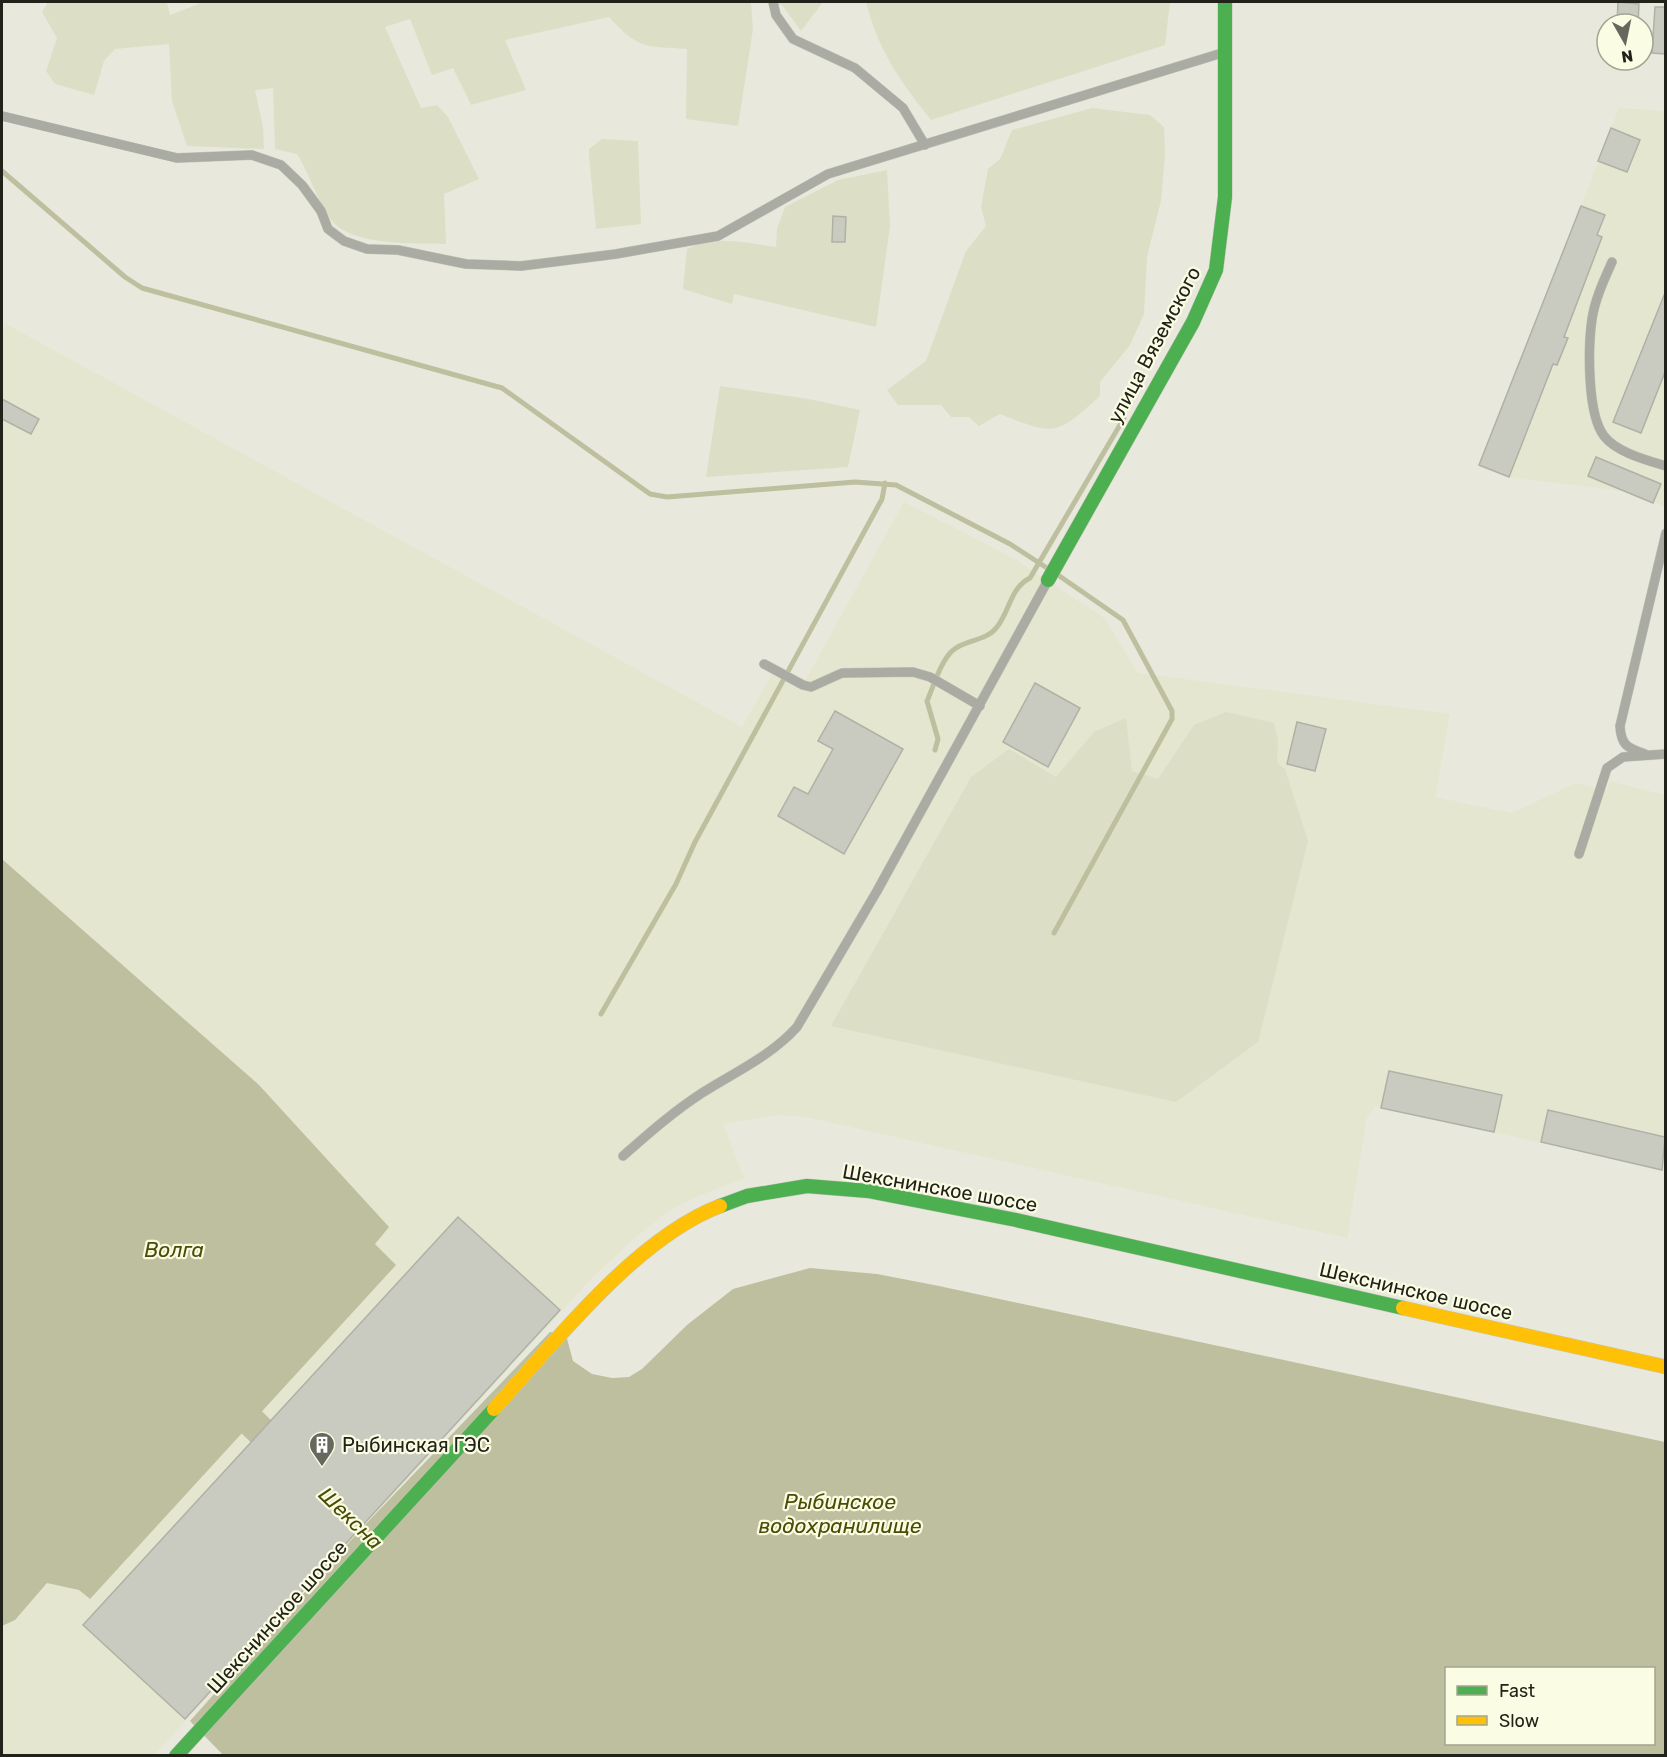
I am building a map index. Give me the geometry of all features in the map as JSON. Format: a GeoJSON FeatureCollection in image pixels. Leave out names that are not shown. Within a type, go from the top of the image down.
{"type":"FeatureCollection","features":[{"type":"Feature","properties":{"kind":"main road","name":"улица Вяземского"},"geometry":{"type":"LineString","coordinates":[[1048,580],[1193,322],[1216,270],[1222,238],[1225,197],[1225,2]]}},
{"type":"Feature","properties":{"kind":"main road","name":"Шекснинское шоссе"},"geometry":{"type":"LineString","coordinates":[[176,1755],[581,1314],[646,1250],[694,1216],[747,1196],[807,1186],[868,1191],[1016,1220],[1665,1367]]}},
{"type":"Feature","properties":{"kind":"lane"},"geometry":{"type":"LineString","coordinates":[[773,2],[776,15],[793,39],[863,75],[903,108],[925,145]]}},
{"type":"Feature","properties":{"kind":"lane"},"geometry":{"type":"LineString","coordinates":[[2,116],[177,158],[252,155],[281,165],[302,186],[321,211],[328,230],[344,241],[367,249],[398,250],[466,264],[521,266],[616,254],[717,236],[828,174],[1225,52]]}},
{"type":"Feature","properties":{"kind":"lane"},"geometry":{"type":"LineString","coordinates":[[1612,262],[1597,299],[1592,319],[1591,407],[1594,421],[1605,438],[1623,450],[1665,466]]}},
{"type":"Feature","properties":{"kind":"lane"},"geometry":{"type":"LineString","coordinates":[[1645,754],[1626,747],[1620,740],[1620,726],[1665,533]]}},
{"type":"Feature","properties":{"kind":"lane"},"geometry":{"type":"LineString","coordinates":[[623,1156],[679,1108],[757,1061],[787,1039],[797,1028],[861,920],[1048,580]]}},
{"type":"Feature","properties":{"kind":"lane"},"geometry":{"type":"LineString","coordinates":[[764,664],[803,685],[812,687],[842,673],[913,672],[930,678],[980,706]]}},
{"type":"Feature","properties":{"kind":"lane"},"geometry":{"type":"LineString","coordinates":[[1579,854],[1607,768],[1623,757],[1665,754]]}},
{"type":"Feature","properties":{"kind":"shaded area"},"geometry":{"type":"Polygon","coordinates":[[[48,2],[167,2],[170,15],[204,2],[751,2],[753,29],[738,126],[686,119],[687,49],[652,46],[636,41],[609,17],[505,40],[526,90],[471,105],[453,68],[432,75],[410,19],[385,27],[421,108],[437,105],[448,117],[479,179],[444,194],[446,244],[403,243],[356,236],[334,223],[324,209],[297,154],[275,149],[273,88],[255,90],[263,127],[264,149],[187,146],[172,101],[169,44],[115,49],[104,61],[94,95],[55,84],[46,71],[57,38],[42,12],[48,2]]]}},
{"type":"Feature","properties":{"kind":"shaded area"},"geometry":{"type":"Polygon","coordinates":[[[754,2],[823,2],[801,31],[782,5],[754,2]]]}},
{"type":"Feature","properties":{"kind":"shaded area"},"geometry":{"type":"Polygon","coordinates":[[[866,2],[1170,2],[1165,45],[931,120],[891,64],[877,35],[866,2]]]}},
{"type":"Feature","properties":{"kind":"shaded area"},"geometry":{"type":"Polygon","coordinates":[[[1092,108],[1150,115],[1164,127],[1165,154],[1161,201],[1147,257],[1144,314],[1130,345],[1100,382],[1100,396],[1064,425],[1044,429],[1000,414],[979,426],[969,417],[951,417],[941,405],[898,405],[887,390],[926,361],[966,251],[986,226],[981,207],[988,169],[1000,159],[1012,130],[1092,108]]]}},
{"type":"Feature","properties":{"kind":"shaded area"},"geometry":{"type":"Polygon","coordinates":[[[1619,108],[1665,111],[1665,507],[1623,491],[1509,477],[1480,465],[1619,108]]]}},
{"type":"Feature","properties":{"kind":"shaded area"},"geometry":{"type":"Polygon","coordinates":[[[602,139],[638,141],[641,224],[596,229],[589,149],[602,139]]]}},
{"type":"Feature","properties":{"kind":"shaded area"},"geometry":{"type":"Polygon","coordinates":[[[887,170],[890,226],[876,327],[734,294],[732,304],[683,289],[687,249],[697,244],[719,241],[776,247],[777,229],[785,207],[838,180],[887,170]]]}},
{"type":"Feature","properties":{"kind":"shaded area"},"geometry":{"type":"Polygon","coordinates":[[[6,324],[742,727],[772,674],[800,690],[904,502],[1015,559],[1104,618],[1138,673],[1450,714],[1435,797],[1512,813],[1576,783],[1607,791],[1610,781],[1665,795],[1665,1170],[1375,1106],[1367,1117],[1347,1238],[806,1117],[778,1115],[723,1124],[744,1178],[698,1196],[668,1211],[632,1240],[590,1280],[154,1755],[2,1755],[2,1626],[15,1620],[47,1583],[80,1590],[89,1599],[388,1227],[259,1085],[2,859],[2,332],[6,324]]]}},
{"type":"Feature","properties":{"kind":"shaded area"},"geometry":{"type":"Polygon","coordinates":[[[720,386],[809,399],[860,410],[848,467],[706,477],[720,386]]]}},
{"type":"Feature","properties":{"kind":"shaded area"},"geometry":{"type":"Polygon","coordinates":[[[1226,712],[1274,723],[1278,741],[1277,763],[1285,769],[1308,841],[1258,1042],[1176,1102],[831,1026],[971,777],[1009,749],[1056,777],[1094,732],[1126,718],[1132,771],[1158,779],[1194,725],[1226,712]]]}},
{"type":"Feature","properties":{"kind":"water","name":"Волга"},"geometry":{"type":"Polygon","coordinates":[[[2,859],[259,1085],[389,1227],[375,1244],[396,1265],[90,1599],[79,1590],[47,1583],[15,1620],[2,1626],[2,859]]]}},
{"type":"Feature","properties":{"kind":"water","name":"Рыбинское водохранилище"},"geometry":{"type":"Polygon","coordinates":[[[810,1268],[877,1274],[1665,1442],[1665,1755],[224,1756],[190,1721],[361,1529],[550,1332],[566,1335],[573,1361],[592,1374],[612,1378],[629,1377],[642,1369],[687,1325],[733,1289],[810,1268]]]}},
{"type":"Feature","properties":{"kind":"building"},"geometry":{"type":"Polygon","coordinates":[[[1618,2],[1639,4],[1639,12],[1618,12],[1618,2]]]}},
{"type":"Feature","properties":{"kind":"building"},"geometry":{"type":"Polygon","coordinates":[[[1655,7],[1665,7],[1665,54],[1655,53],[1655,7]]]}},
{"type":"Feature","properties":{"kind":"building"},"geometry":{"type":"Polygon","coordinates":[[[1611,128],[1640,140],[1627,172],[1598,161],[1611,128]]]}},
{"type":"Feature","properties":{"kind":"building"},"geometry":{"type":"Polygon","coordinates":[[[1581,206],[1605,215],[1597,235],[1602,237],[1564,337],[1568,338],[1557,365],[1553,364],[1509,477],[1479,465],[1581,206]]]}},
{"type":"Feature","properties":{"kind":"building"},"geometry":{"type":"Polygon","coordinates":[[[833,216],[846,217],[845,242],[832,242],[833,216]]]}},
{"type":"Feature","properties":{"kind":"building"},"geometry":{"type":"Polygon","coordinates":[[[1665,293],[1665,372],[1641,433],[1613,422],[1665,293]]]}},
{"type":"Feature","properties":{"kind":"building"},"geometry":{"type":"Polygon","coordinates":[[[2,399],[39,419],[31,434],[2,419],[2,399]]]}},
{"type":"Feature","properties":{"kind":"building"},"geometry":{"type":"Polygon","coordinates":[[[1596,457],[1661,484],[1653,503],[1588,476],[1596,457]]]}},
{"type":"Feature","properties":{"kind":"building"},"geometry":{"type":"Polygon","coordinates":[[[1035,683],[1080,708],[1048,767],[1003,742],[1035,683]]]}},
{"type":"Feature","properties":{"kind":"building"},"geometry":{"type":"Polygon","coordinates":[[[835,711],[903,749],[844,854],[778,816],[794,787],[808,794],[833,749],[818,741],[835,711]]]}},
{"type":"Feature","properties":{"kind":"building"},"geometry":{"type":"Polygon","coordinates":[[[1297,722],[1326,729],[1315,771],[1287,764],[1297,722]]]}},
{"type":"Feature","properties":{"kind":"building"},"geometry":{"type":"Polygon","coordinates":[[[1389,1071],[1502,1095],[1494,1132],[1381,1108],[1389,1071]]]}},
{"type":"Feature","properties":{"kind":"building"},"geometry":{"type":"Polygon","coordinates":[[[1548,1110],[1665,1137],[1662,1170],[1541,1142],[1548,1110]]]}},
{"type":"Feature","properties":{"kind":"building","name":"Рыбинская ГЭС"},"geometry":{"type":"Polygon","coordinates":[[[458,1217],[560,1310],[185,1719],[83,1625],[458,1217]]]}},
{"type":"Feature","properties":{"kind":"waterway"},"geometry":{"type":"LineString","coordinates":[[2,171],[125,277],[142,288],[502,388],[650,494],[667,497],[855,482],[896,485],[1010,544],[1047,568]]}},
{"type":"Feature","properties":{"kind":"waterway"},"geometry":{"type":"LineString","coordinates":[[935,750],[938,739],[927,701],[944,662],[957,647],[987,635],[997,627],[1018,588],[1030,578],[1124,418]]}},
{"type":"Feature","properties":{"kind":"waterway"},"geometry":{"type":"LineString","coordinates":[[601,1014],[676,884],[695,842],[882,499],[885,483]]}},
{"type":"Feature","properties":{"kind":"waterway"},"geometry":{"type":"LineString","coordinates":[[1054,933],[1172,719],[1172,711],[1123,620],[1058,575]]}},
{"type":"Feature","properties":{"kind":"waterway","name":"Шексна"},"geometry":{"type":"LineString","coordinates":[[223,1395],[290,1459]]}},
{"type":"Feature","properties":{"kind":"traffic: fast"},"geometry":{"type":"LineString","coordinates":[[1048,580],[1193,322],[1216,270],[1225,197],[1225,2]]}},
{"type":"Feature","properties":{"kind":"traffic: fast"},"geometry":{"type":"LineString","coordinates":[[720,1206],[747,1196],[807,1186],[868,1191],[1016,1220],[1403,1308]]}},
{"type":"Feature","properties":{"kind":"traffic: fast"},"geometry":{"type":"LineString","coordinates":[[176,1756],[494,1409]]}},
{"type":"Feature","properties":{"kind":"traffic: slow"},"geometry":{"type":"LineString","coordinates":[[494,1409],[598,1294],[628,1267],[658,1242],[689,1221],[720,1206]]}},
{"type":"Feature","properties":{"kind":"traffic: slow"},"geometry":{"type":"LineString","coordinates":[[1403,1308],[1666,1367]]}},
{"type":"Feature","properties":{"kind":"place","name":"Рыбинская ГЭС"},"geometry":{"type":"Point","coordinates":[322,1468]}}]}
